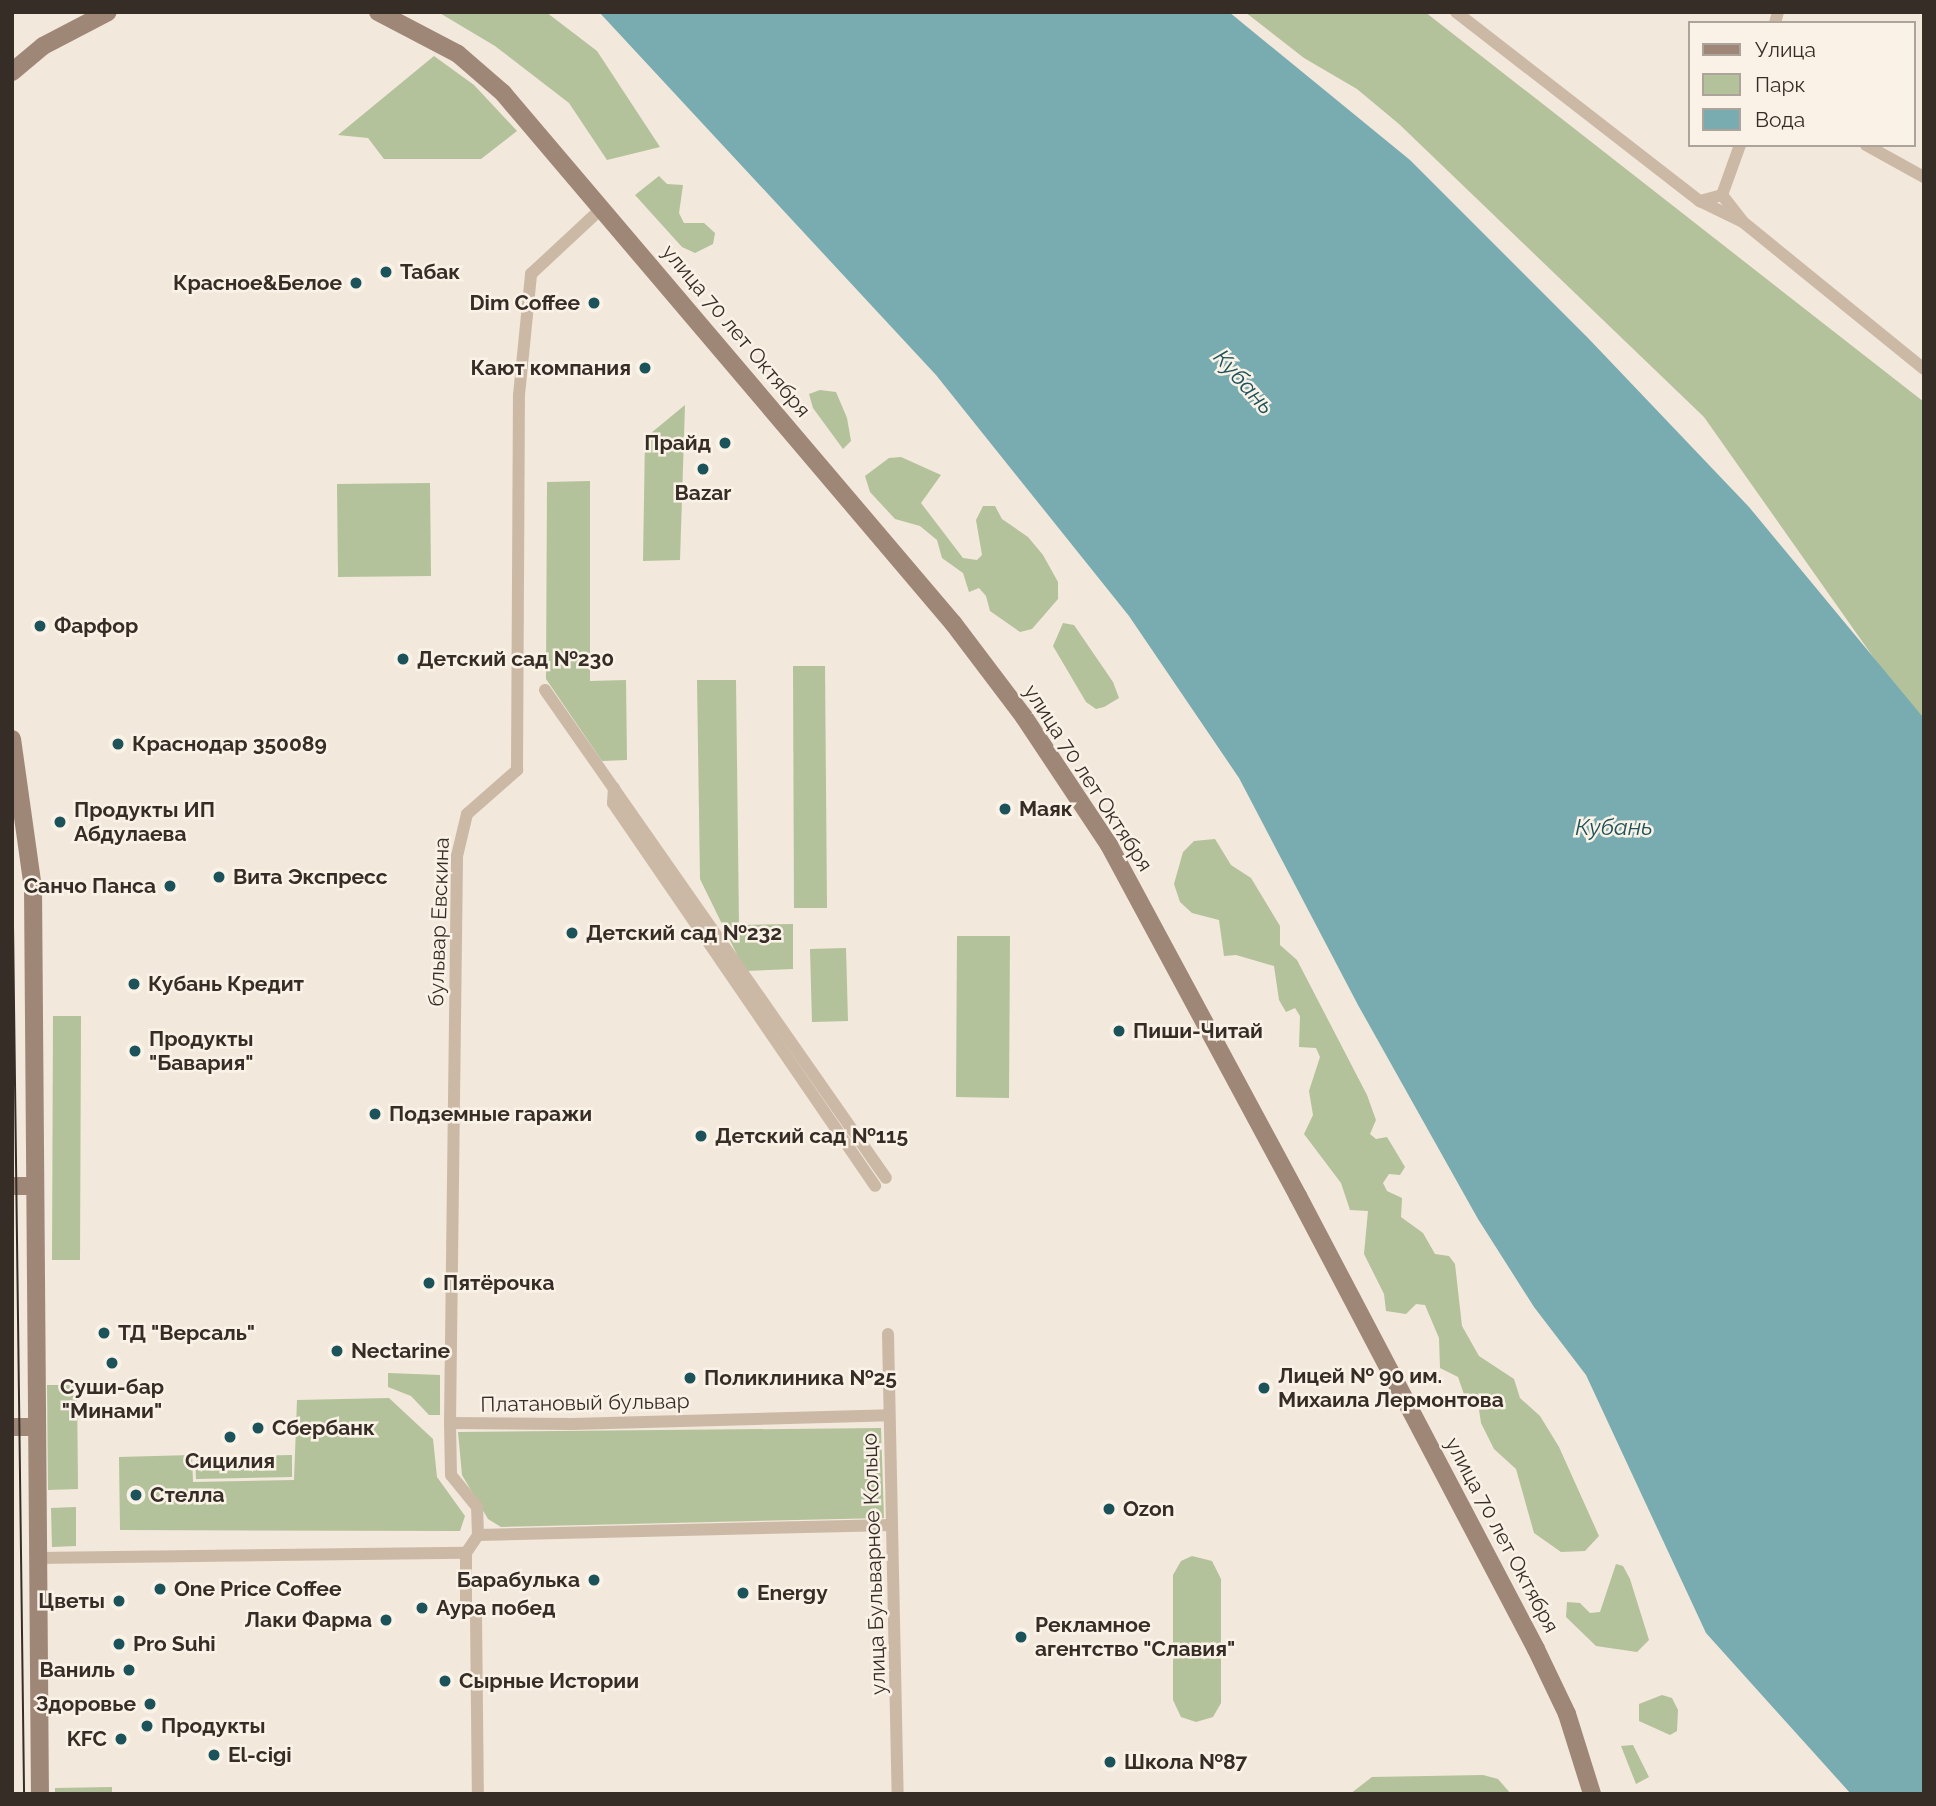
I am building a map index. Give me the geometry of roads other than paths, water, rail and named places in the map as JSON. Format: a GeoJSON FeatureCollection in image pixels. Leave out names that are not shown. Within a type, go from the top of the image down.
{"type":"FeatureCollection","features":[{"type":"Feature","properties":{"kind":"main road"},"geometry":{"type":"LineString","coordinates":[[12,72],[43,46],[108,12]]}},
{"type":"Feature","properties":{"kind":"main road","name":"улица 70 лет Октября"},"geometry":{"type":"LineString","coordinates":[[378,12],[434,39],[485,77],[602,208],[953,622],[1024,717],[1109,845],[1536,1649],[1567,1714],[1592,1794]]}},
{"type":"Feature","properties":{"kind":"main road"},"geometry":{"type":"LineString","coordinates":[[12,739],[33,888],[33,1186],[40,1794]]}},
{"type":"Feature","properties":{"kind":"main road"},"geometry":{"type":"LineString","coordinates":[[12,1186],[33,1186]]}},
{"type":"Feature","properties":{"kind":"main road"},"geometry":{"type":"LineString","coordinates":[[12,1427],[36,1427]]}},
{"type":"Feature","properties":{"kind":"street"},"geometry":{"type":"LineString","coordinates":[[1456,12],[1700,201],[1743,222]]}},
{"type":"Feature","properties":{"kind":"street"},"geometry":{"type":"LineString","coordinates":[[1722,195],[1739,147]]}},
{"type":"Feature","properties":{"kind":"street"},"geometry":{"type":"LineString","coordinates":[[1870,147],[1924,177]]}},
{"type":"Feature","properties":{"kind":"street"},"geometry":{"type":"LineString","coordinates":[[1700,201],[1722,195]]}},
{"type":"Feature","properties":{"kind":"street"},"geometry":{"type":"LineString","coordinates":[[1722,195],[1743,222],[1924,369]]}},
{"type":"Feature","properties":{"kind":"street","name":"бульвар Евскина"},"geometry":{"type":"LineString","coordinates":[[478,1535],[477,1507],[451,1475],[457,856],[467,814],[517,770],[519,396],[531,274],[602,208]]}},
{"type":"Feature","properties":{"kind":"street"},"geometry":{"type":"LineString","coordinates":[[545,690],[881,1182]]}},
{"type":"Feature","properties":{"kind":"street","name":"улица Бульварное Кольцо"},"geometry":{"type":"LineString","coordinates":[[888,1334],[898,1794]]}},
{"type":"Feature","properties":{"kind":"street","name":"Платановый бульвар"},"geometry":{"type":"LineString","coordinates":[[450,1423],[572,1424],[889,1415]]}},
{"type":"Feature","properties":{"kind":"street"},"geometry":{"type":"LineString","coordinates":[[478,1794],[476,1615],[466,1607],[466,1553],[478,1535],[892,1525]]}},
{"type":"Feature","properties":{"kind":"street"},"geometry":{"type":"LineString","coordinates":[[37,1558],[466,1553]]}},
{"type":"Feature","properties":{"kind":"water","name":"Кубань"},"geometry":{"type":"Polygon","coordinates":[[[599,12],[1229,12],[1410,160],[1588,338],[1749,507],[1922,716],[1924,1794],[1851,1794],[1706,1633],[1586,1375],[1534,1307],[1478,1219],[1358,1005],[1239,778],[1129,616],[936,375],[599,12]]]}},
{"type":"Feature","properties":{"kind":"tram line"},"geometry":{"type":"LineString","coordinates":[[12,847],[24,1794]]}},
{"type":"Feature","properties":{"kind":"place","name":"Табак"},"geometry":{"type":"Point","coordinates":[386,272]}},
{"type":"Feature","properties":{"kind":"place","name":"Красное&Белое"},"geometry":{"type":"Point","coordinates":[356,283]}},
{"type":"Feature","properties":{"kind":"place","name":"Dim Coffee"},"geometry":{"type":"Point","coordinates":[594,303]}},
{"type":"Feature","properties":{"kind":"place","name":"Кают компания"},"geometry":{"type":"Point","coordinates":[645,368]}},
{"type":"Feature","properties":{"kind":"place","name":"Прайд"},"geometry":{"type":"Point","coordinates":[725,443]}},
{"type":"Feature","properties":{"kind":"place","name":"Bazar"},"geometry":{"type":"Point","coordinates":[703,469]}},
{"type":"Feature","properties":{"kind":"place","name":"Фарфор"},"geometry":{"type":"Point","coordinates":[40,626]}},
{"type":"Feature","properties":{"kind":"place","name":"Детский сад №230"},"geometry":{"type":"Point","coordinates":[403,659]}},
{"type":"Feature","properties":{"kind":"place","name":"Краснодар 350089"},"geometry":{"type":"Point","coordinates":[118,744]}},
{"type":"Feature","properties":{"kind":"place","name":"Маяк"},"geometry":{"type":"Point","coordinates":[1005,809]}},
{"type":"Feature","properties":{"kind":"place","name":"Продукты ИП Абдулаева"},"geometry":{"type":"Point","coordinates":[60,822]}},
{"type":"Feature","properties":{"kind":"place","name":"Вита Экспресс"},"geometry":{"type":"Point","coordinates":[219,877]}},
{"type":"Feature","properties":{"kind":"place","name":"Санчо Панса"},"geometry":{"type":"Point","coordinates":[170,886]}},
{"type":"Feature","properties":{"kind":"place","name":"Детский сад №232"},"geometry":{"type":"Point","coordinates":[572,933]}},
{"type":"Feature","properties":{"kind":"place","name":"Кубань Кредит"},"geometry":{"type":"Point","coordinates":[134,984]}},
{"type":"Feature","properties":{"kind":"place","name":"Пиши-Читай"},"geometry":{"type":"Point","coordinates":[1119,1031]}},
{"type":"Feature","properties":{"kind":"place","name":"Продукты \"Бавария\""},"geometry":{"type":"Point","coordinates":[135,1051]}},
{"type":"Feature","properties":{"kind":"place","name":"Подземные гаражи"},"geometry":{"type":"Point","coordinates":[375,1114]}},
{"type":"Feature","properties":{"kind":"place","name":"Детский сад №115"},"geometry":{"type":"Point","coordinates":[701,1136]}},
{"type":"Feature","properties":{"kind":"place","name":"Пятёрочка"},"geometry":{"type":"Point","coordinates":[429,1283]}},
{"type":"Feature","properties":{"kind":"place","name":"ТД \"Версаль\""},"geometry":{"type":"Point","coordinates":[104,1333]}},
{"type":"Feature","properties":{"kind":"place","name":"Nectarine"},"geometry":{"type":"Point","coordinates":[337,1351]}},
{"type":"Feature","properties":{"kind":"place","name":"Суши-бар \"Минами\""},"geometry":{"type":"Point","coordinates":[112,1363]}},
{"type":"Feature","properties":{"kind":"place","name":"Поликлиника №25"},"geometry":{"type":"Point","coordinates":[690,1378]}},
{"type":"Feature","properties":{"kind":"place","name":"Лицей № 90 им. Михаила Лермонтова"},"geometry":{"type":"Point","coordinates":[1264,1388]}},
{"type":"Feature","properties":{"kind":"place","name":"Сбербанк"},"geometry":{"type":"Point","coordinates":[258,1428]}},
{"type":"Feature","properties":{"kind":"place","name":"Сицилия"},"geometry":{"type":"Point","coordinates":[230,1437]}},
{"type":"Feature","properties":{"kind":"place","name":"Стелла"},"geometry":{"type":"Point","coordinates":[136,1495]}},
{"type":"Feature","properties":{"kind":"place","name":"Ozon"},"geometry":{"type":"Point","coordinates":[1109,1509]}},
{"type":"Feature","properties":{"kind":"place","name":"Барабулька"},"geometry":{"type":"Point","coordinates":[594,1580]}},
{"type":"Feature","properties":{"kind":"place","name":"One Price Coffee"},"geometry":{"type":"Point","coordinates":[160,1589]}},
{"type":"Feature","properties":{"kind":"place","name":"Energy"},"geometry":{"type":"Point","coordinates":[743,1593]}},
{"type":"Feature","properties":{"kind":"place","name":"Цветы"},"geometry":{"type":"Point","coordinates":[119,1601]}},
{"type":"Feature","properties":{"kind":"place","name":"Аура побед"},"geometry":{"type":"Point","coordinates":[422,1608]}},
{"type":"Feature","properties":{"kind":"place","name":"Лаки Фарма"},"geometry":{"type":"Point","coordinates":[386,1620]}},
{"type":"Feature","properties":{"kind":"place","name":"Рекламное агентство \"Славия\""},"geometry":{"type":"Point","coordinates":[1021,1637]}},
{"type":"Feature","properties":{"kind":"place","name":"Pro Suhi"},"geometry":{"type":"Point","coordinates":[119,1644]}},
{"type":"Feature","properties":{"kind":"place","name":"Ваниль"},"geometry":{"type":"Point","coordinates":[129,1670]}},
{"type":"Feature","properties":{"kind":"place","name":"Сырные Истории"},"geometry":{"type":"Point","coordinates":[445,1681]}},
{"type":"Feature","properties":{"kind":"place","name":"Здоровье"},"geometry":{"type":"Point","coordinates":[150,1704]}},
{"type":"Feature","properties":{"kind":"place","name":"Продукты"},"geometry":{"type":"Point","coordinates":[147,1726]}},
{"type":"Feature","properties":{"kind":"place","name":"KFC"},"geometry":{"type":"Point","coordinates":[121,1739]}},
{"type":"Feature","properties":{"kind":"place","name":"El-cigi"},"geometry":{"type":"Point","coordinates":[214,1755]}},
{"type":"Feature","properties":{"kind":"place","name":"Школа №87"},"geometry":{"type":"Point","coordinates":[1110,1762]}}]}
